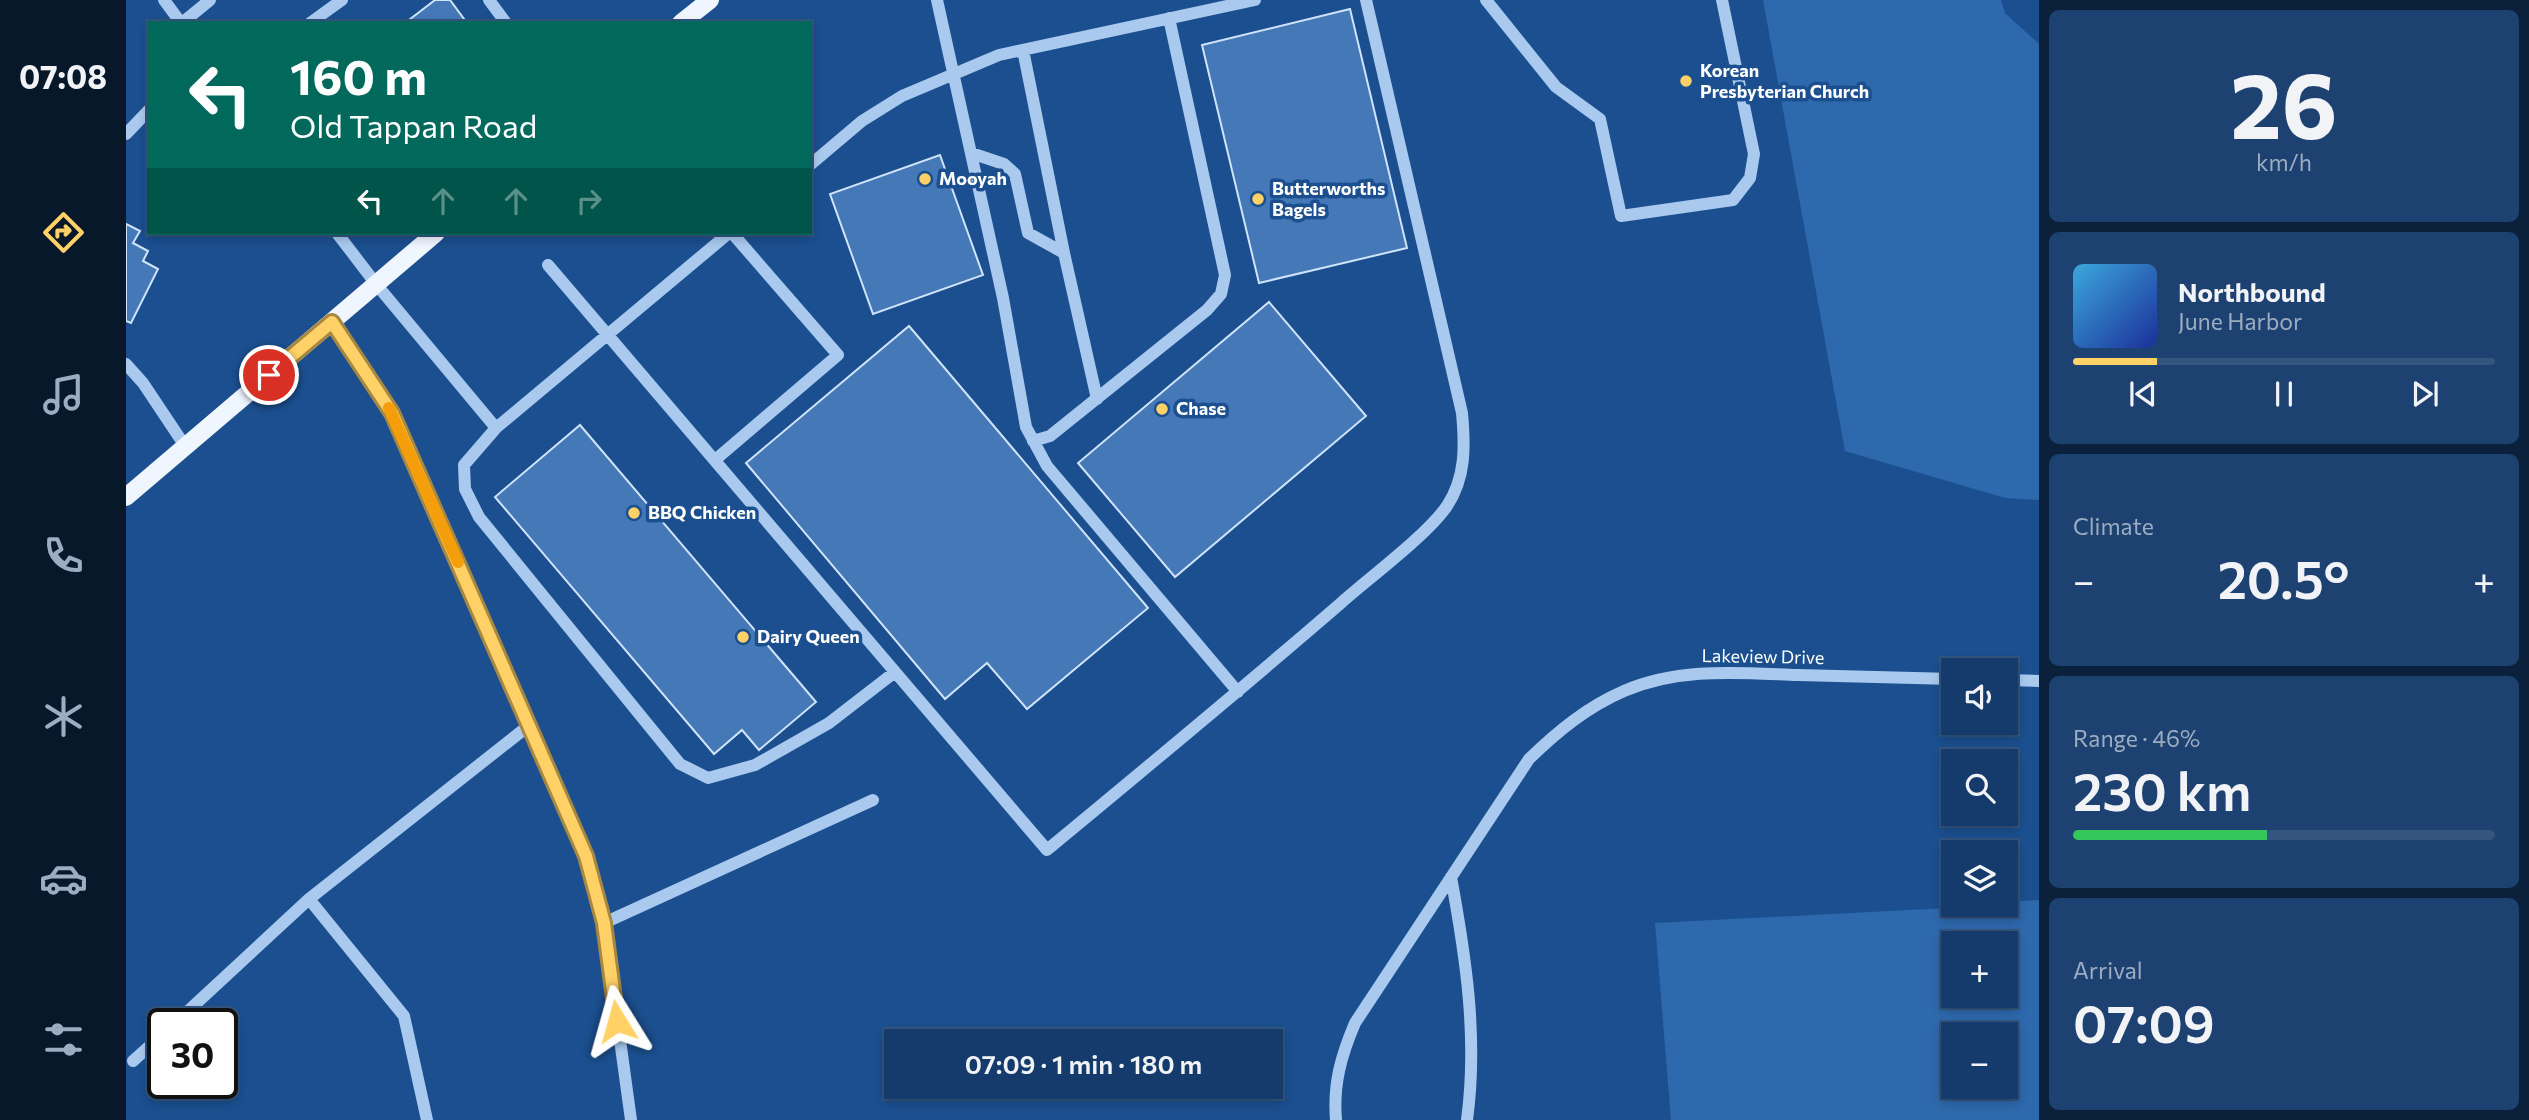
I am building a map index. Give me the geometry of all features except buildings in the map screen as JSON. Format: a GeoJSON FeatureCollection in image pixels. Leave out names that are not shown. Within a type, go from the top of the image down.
{"type":"FeatureCollection","features":[{"type":"Feature","properties":{"kind":"main road"},"geometry":{"type":"LineString","coordinates":[[684,21],[710,0]]}},
{"type":"Feature","properties":{"kind":"main road"},"geometry":{"type":"LineString","coordinates":[[126,497],[434,235]]}},
{"type":"Feature","properties":{"kind":"street"},"geometry":{"type":"LineString","coordinates":[[164,0],[180,21]]}},
{"type":"Feature","properties":{"kind":"street"},"geometry":{"type":"LineString","coordinates":[[184,21],[210,0]]}},
{"type":"Feature","properties":{"kind":"street"},"geometry":{"type":"LineString","coordinates":[[313,21],[342,0]]}},
{"type":"Feature","properties":{"kind":"street"},"geometry":{"type":"LineString","coordinates":[[489,0],[505,21]]}},
{"type":"Feature","properties":{"kind":"street"},"geometry":{"type":"LineString","coordinates":[[937,0],[1003,298],[1026,427],[1047,466],[1238,692]]}},
{"type":"Feature","properties":{"kind":"street"},"geometry":{"type":"LineString","coordinates":[[812,163],[862,121],[902,96],[999,55],[1255,0]]}},
{"type":"Feature","properties":{"kind":"street"},"geometry":{"type":"LineString","coordinates":[[548,265],[1047,850],[1238,692],[1447,507],[1458,485],[1465,453],[1462,413],[1366,0]]}},
{"type":"Feature","properties":{"kind":"street"},"geometry":{"type":"LineString","coordinates":[[1486,0],[1556,87],[1600,119],[1621,216],[1733,200],[1750,178],[1754,154],[1721,0]]}},
{"type":"Feature","properties":{"kind":"street"},"geometry":{"type":"LineString","coordinates":[[1033,441],[1050,436],[1207,310],[1221,294],[1225,275],[1170,18]]}},
{"type":"Feature","properties":{"kind":"street"},"geometry":{"type":"LineString","coordinates":[[1023,50],[1097,399]]}},
{"type":"Feature","properties":{"kind":"street"},"geometry":{"type":"LineString","coordinates":[[126,134],[147,112]]}},
{"type":"Feature","properties":{"kind":"street"},"geometry":{"type":"LineString","coordinates":[[971,153],[1004,164],[1015,174],[1028,233],[1064,253]]}},
{"type":"Feature","properties":{"kind":"street"},"geometry":{"type":"LineString","coordinates":[[338,235],[376,285],[495,428]]}},
{"type":"Feature","properties":{"kind":"street"},"geometry":{"type":"LineString","coordinates":[[728,235],[495,428],[464,466],[465,489],[480,517],[680,764],[708,778],[755,765],[830,723],[895,672]]}},
{"type":"Feature","properties":{"kind":"street"},"geometry":{"type":"LineString","coordinates":[[715,460],[838,355],[732,235]]}},
{"type":"Feature","properties":{"kind":"street"},"geometry":{"type":"LineString","coordinates":[[332,322],[392,413],[527,727],[586,856],[604,923],[631,1120]]}},
{"type":"Feature","properties":{"kind":"street"},"geometry":{"type":"LineString","coordinates":[[126,364],[143,383],[185,446]]}},
{"type":"Feature","properties":{"kind":"street","name":"Lakeview Drive"},"geometry":{"type":"LineString","coordinates":[[1336,1120],[1334,1094],[1341,1056],[1354,1023],[1529,759],[1557,732],[1590,709],[1625,691],[1662,678],[1706,672],[1941,679]]}},
{"type":"Feature","properties":{"kind":"street"},"geometry":{"type":"LineString","coordinates":[[2018,680],[2039,681]]}},
{"type":"Feature","properties":{"kind":"street"},"geometry":{"type":"LineString","coordinates":[[191,1008],[309,899],[527,727]]}},
{"type":"Feature","properties":{"kind":"street"},"geometry":{"type":"LineString","coordinates":[[604,923],[873,800]]}},
{"type":"Feature","properties":{"kind":"street"},"geometry":{"type":"LineString","coordinates":[[1451,877],[1465,949],[1472,1020],[1471,1090],[1467,1120]]}},
{"type":"Feature","properties":{"kind":"street"},"geometry":{"type":"LineString","coordinates":[[309,899],[404,1016],[427,1120]]}},
{"type":"Feature","properties":{"kind":"street"},"geometry":{"type":"LineString","coordinates":[[133,1061],[147,1048]]}},
{"type":"Feature","properties":{"kind":"shaded area"},"geometry":{"type":"Polygon","coordinates":[[[1763,0],[2001,0],[2005,13],[2039,44],[2039,500],[2005,498],[1845,451],[1763,0]]]}},
{"type":"Feature","properties":{"kind":"shaded area"},"geometry":{"type":"Polygon","coordinates":[[[2039,900],[2039,1120],[1671,1120],[1655,923],[1941,908],[1941,917],[2018,917],[2018,901],[2039,900]]]}},
{"type":"Feature","properties":{"kind":"slow traffic"},"geometry":{"type":"LineString","coordinates":[[389,408],[458,562]]}},
{"type":"Feature","properties":{"kind":"place","name":"Korean Presbyterian Church"},"geometry":{"type":"Point","coordinates":[1686,81]}},
{"type":"Feature","properties":{"kind":"place","name":"Mooyah"},"geometry":{"type":"Point","coordinates":[925,179]}},
{"type":"Feature","properties":{"kind":"place","name":"Butterworths Bagels"},"geometry":{"type":"Point","coordinates":[1258,199]}},
{"type":"Feature","properties":{"kind":"place","name":"Chase"},"geometry":{"type":"Point","coordinates":[1162,409]}},
{"type":"Feature","properties":{"kind":"place","name":"BBQ Chicken"},"geometry":{"type":"Point","coordinates":[634,513]}},
{"type":"Feature","properties":{"kind":"place","name":"Dairy Queen"},"geometry":{"type":"Point","coordinates":[743,637]}},
{"type":"Feature","properties":{"kind":"route"},"geometry":{"type":"LineString","coordinates":[[269,375],[332,322],[392,413],[470,588],[527,727],[586,856],[604,923],[617,1021]]}}]}
